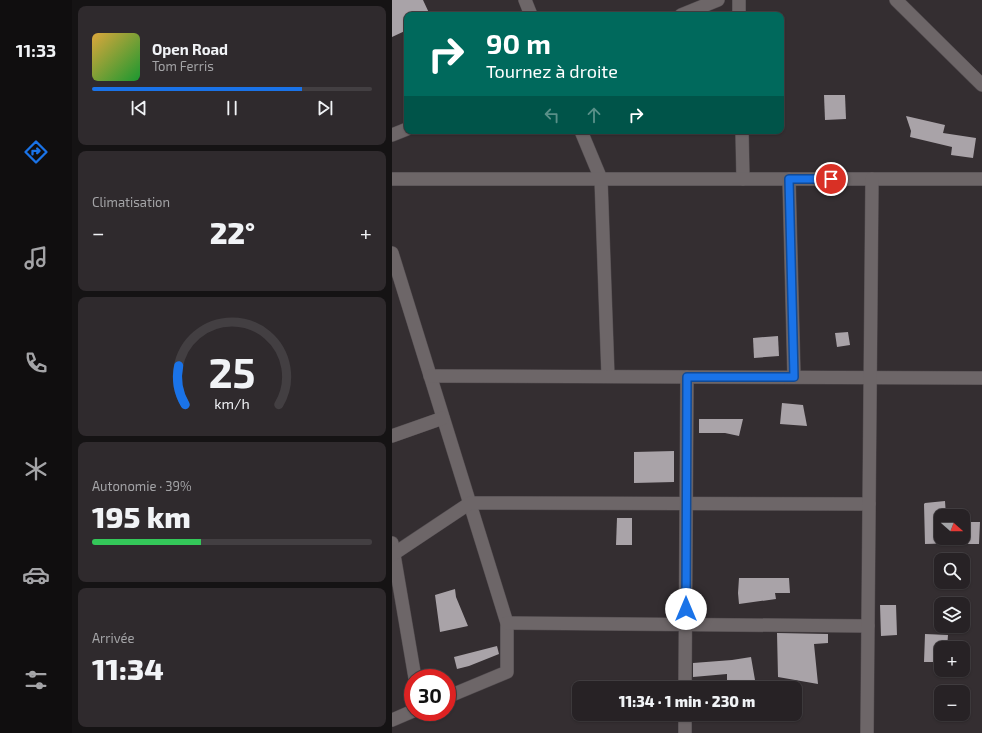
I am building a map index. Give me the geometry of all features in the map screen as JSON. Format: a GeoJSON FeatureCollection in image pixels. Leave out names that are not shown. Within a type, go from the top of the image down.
{"type":"FeatureCollection","features":[{"type":"Feature","properties":{"kind":"street"},"geometry":{"type":"LineString","coordinates":[[525,0],[530,12]]}},
{"type":"Feature","properties":{"kind":"street"},"geometry":{"type":"LineString","coordinates":[[689,12],[718,0]]}},
{"type":"Feature","properties":{"kind":"street"},"geometry":{"type":"LineString","coordinates":[[739,0],[740,12]]}},
{"type":"Feature","properties":{"kind":"street"},"geometry":{"type":"LineString","coordinates":[[896,0],[982,85]]}},
{"type":"Feature","properties":{"kind":"street"},"geometry":{"type":"LineString","coordinates":[[392,135],[404,130]]}},
{"type":"Feature","properties":{"kind":"street"},"geometry":{"type":"LineString","coordinates":[[581,134],[601,179],[608,376]]}},
{"type":"Feature","properties":{"kind":"street"},"geometry":{"type":"LineString","coordinates":[[742,134],[743,179]]}},
{"type":"Feature","properties":{"kind":"street"},"geometry":{"type":"LineString","coordinates":[[392,179],[982,179]]}},
{"type":"Feature","properties":{"kind":"street"},"geometry":{"type":"LineString","coordinates":[[789,179],[794,377]]}},
{"type":"Feature","properties":{"kind":"street"},"geometry":{"type":"LineString","coordinates":[[867,733],[872,179]]}},
{"type":"Feature","properties":{"kind":"street"},"geometry":{"type":"LineString","coordinates":[[392,253],[398,292],[430,376],[507,623],[507,672],[456,693]]}},
{"type":"Feature","properties":{"kind":"street"},"geometry":{"type":"LineString","coordinates":[[430,376],[982,378]]}},
{"type":"Feature","properties":{"kind":"street"},"geometry":{"type":"LineString","coordinates":[[685,681],[687,377]]}},
{"type":"Feature","properties":{"kind":"street"},"geometry":{"type":"LineString","coordinates":[[392,436],[443,418]]}},
{"type":"Feature","properties":{"kind":"street"},"geometry":{"type":"LineString","coordinates":[[413,669],[393,550],[470,503],[869,504]]}},
{"type":"Feature","properties":{"kind":"street"},"geometry":{"type":"LineString","coordinates":[[507,623],[868,626]]}},
{"type":"Feature","properties":{"kind":"street"},"geometry":{"type":"LineString","coordinates":[[392,720],[404,715]]}},
{"type":"Feature","properties":{"kind":"street"},"geometry":{"type":"LineString","coordinates":[[685,721],[685,733]]}},
{"type":"Feature","properties":{"kind":"building"},"geometry":{"type":"Polygon","coordinates":[[[392,0],[423,0],[429,12],[404,12],[404,31],[392,37],[392,0]]]}},
{"type":"Feature","properties":{"kind":"building"},"geometry":{"type":"Polygon","coordinates":[[[824,95],[845,95],[846,119],[825,120],[824,95]]]}},
{"type":"Feature","properties":{"kind":"building"},"geometry":{"type":"Polygon","coordinates":[[[906,116],[945,125],[943,133],[976,138],[973,158],[951,155],[952,147],[910,137],[911,131],[906,116]]]}},
{"type":"Feature","properties":{"kind":"building"},"geometry":{"type":"Polygon","coordinates":[[[848,332],[850,345],[837,347],[835,333],[848,332]]]}},
{"type":"Feature","properties":{"kind":"building"},"geometry":{"type":"Polygon","coordinates":[[[778,336],[779,356],[754,358],[753,338],[778,336]]]}},
{"type":"Feature","properties":{"kind":"building"},"geometry":{"type":"Polygon","coordinates":[[[782,403],[803,405],[807,426],[780,424],[782,403]]]}},
{"type":"Feature","properties":{"kind":"building"},"geometry":{"type":"Polygon","coordinates":[[[699,419],[743,419],[739,436],[725,433],[699,433],[699,419]]]}},
{"type":"Feature","properties":{"kind":"building"},"geometry":{"type":"Polygon","coordinates":[[[674,451],[674,482],[634,483],[634,452],[674,451]]]}},
{"type":"Feature","properties":{"kind":"building"},"geometry":{"type":"Polygon","coordinates":[[[945,501],[946,509],[934,509],[934,544],[925,544],[925,503],[945,501]]]}},
{"type":"Feature","properties":{"kind":"building"},"geometry":{"type":"Polygon","coordinates":[[[617,518],[632,518],[632,545],[616,545],[617,518]]]}},
{"type":"Feature","properties":{"kind":"building"},"geometry":{"type":"Polygon","coordinates":[[[970,522],[980,522],[979,544],[970,544],[970,522]]]}},
{"type":"Feature","properties":{"kind":"building"},"geometry":{"type":"Polygon","coordinates":[[[739,578],[789,578],[790,593],[775,593],[776,599],[739,604],[739,578]]]}},
{"type":"Feature","properties":{"kind":"building"},"geometry":{"type":"Polygon","coordinates":[[[455,589],[456,597],[468,626],[440,632],[435,595],[455,589]]]}},
{"type":"Feature","properties":{"kind":"building"},"geometry":{"type":"Polygon","coordinates":[[[880,605],[896,605],[897,635],[881,636],[880,605]]]}},
{"type":"Feature","properties":{"kind":"building"},"geometry":{"type":"Polygon","coordinates":[[[777,633],[828,634],[828,643],[814,644],[818,684],[778,677],[777,633]]]}},
{"type":"Feature","properties":{"kind":"building"},"geometry":{"type":"Polygon","coordinates":[[[925,634],[948,635],[948,641],[934,641],[934,662],[924,662],[925,634]]]}},
{"type":"Feature","properties":{"kind":"building"},"geometry":{"type":"Polygon","coordinates":[[[497,646],[499,654],[469,666],[457,669],[454,657],[497,646]]]}},
{"type":"Feature","properties":{"kind":"building"},"geometry":{"type":"Polygon","coordinates":[[[751,657],[755,680],[727,681],[727,674],[693,677],[693,663],[751,657]]]}},
{"type":"Feature","properties":{"kind":"route"},"geometry":{"type":"LineString","coordinates":[[686,609],[687,377],[794,377],[789,179],[831,179]]}}]}
